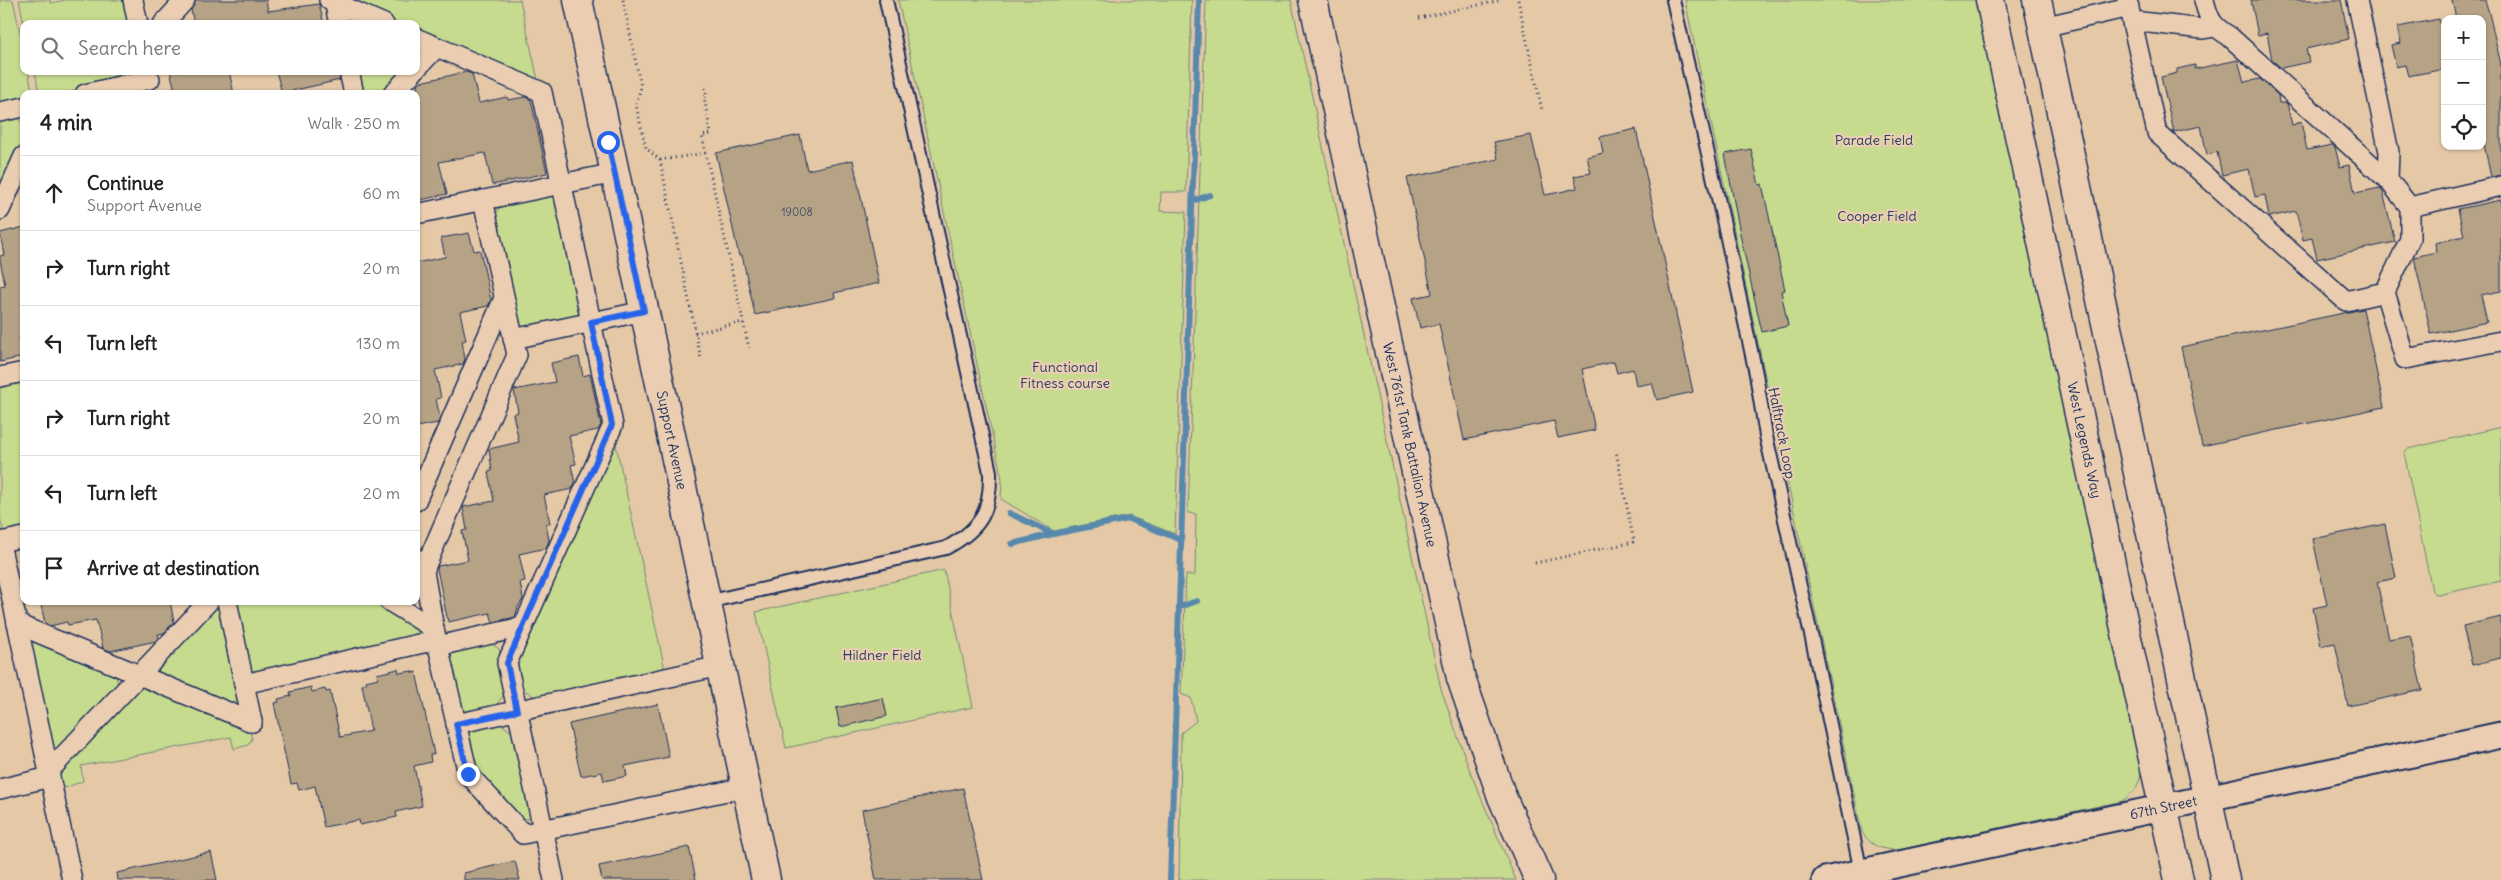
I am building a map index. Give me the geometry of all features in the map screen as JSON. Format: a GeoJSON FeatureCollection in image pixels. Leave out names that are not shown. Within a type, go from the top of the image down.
{"type":"FeatureCollection","features":[{"type":"Feature","properties":{"kind":"street"},"geometry":{"type":"LineString","coordinates":[[133,0],[137,20]]}},
{"type":"Feature","properties":{"kind":"street"},"geometry":{"type":"LineString","coordinates":[[167,20],[185,0]]}},
{"type":"Feature","properties":{"kind":"street","name":"Support Avenue"},"geometry":{"type":"LineString","coordinates":[[578,0],[766,880]]}},
{"type":"Feature","properties":{"kind":"street","name":"West 761st Tank Battalion Avenue"},"geometry":{"type":"LineString","coordinates":[[1313,0],[1461,678],[1502,797],[1539,880]]}},
{"type":"Feature","properties":{"kind":"street","name":"West Legends Way"},"geometry":{"type":"LineString","coordinates":[[1990,0],[2179,880]]}},
{"type":"Feature","properties":{"kind":"street"},"geometry":{"type":"LineString","coordinates":[[2037,0],[2226,880]]}},
{"type":"Feature","properties":{"kind":"street"},"geometry":{"type":"LineString","coordinates":[[2204,0],[2207,14],[2215,27],[2229,36],[2388,180],[2410,207],[2410,238],[2385,292],[2405,358],[2501,340]]}},
{"type":"Feature","properties":{"kind":"street"},"geometry":{"type":"LineString","coordinates":[[2357,0],[2389,152],[2388,180]]}},
{"type":"Feature","properties":{"kind":"street"},"geometry":{"type":"LineString","coordinates":[[332,1],[338,20]]}},
{"type":"Feature","properties":{"kind":"street"},"geometry":{"type":"LineString","coordinates":[[332,1],[375,20]]}},
{"type":"Feature","properties":{"kind":"street"},"geometry":{"type":"LineString","coordinates":[[2043,27],[2129,9],[2203,29],[2215,27]]}},
{"type":"Feature","properties":{"kind":"street"},"geometry":{"type":"LineString","coordinates":[[2129,9],[2157,133],[2346,301],[2385,292]]}},
{"type":"Feature","properties":{"kind":"street"},"geometry":{"type":"LineString","coordinates":[[420,40],[542,92],[612,425],[507,663],[554,880]]}},
{"type":"Feature","properties":{"kind":"street"},"geometry":{"type":"LineString","coordinates":[[420,65],[437,47]]}},
{"type":"Feature","properties":{"kind":"street"},"geometry":{"type":"LineString","coordinates":[[349,75],[350,90]]}},
{"type":"Feature","properties":{"kind":"street"},"geometry":{"type":"LineString","coordinates":[[397,90],[410,75]]}},
{"type":"Feature","properties":{"kind":"street"},"geometry":{"type":"LineString","coordinates":[[107,90],[150,82]]}},
{"type":"Feature","properties":{"kind":"street"},"geometry":{"type":"LineString","coordinates":[[0,112],[20,108]]}},
{"type":"Feature","properties":{"kind":"street"},"geometry":{"type":"LineString","coordinates":[[0,210],[20,165]]}},
{"type":"Feature","properties":{"kind":"street"},"geometry":{"type":"LineString","coordinates":[[420,213],[615,173]]}},
{"type":"Feature","properties":{"kind":"street"},"geometry":{"type":"LineString","coordinates":[[2410,207],[2501,186]]}},
{"type":"Feature","properties":{"kind":"street"},"geometry":{"type":"LineString","coordinates":[[483,200],[517,356],[422,561],[436,638],[468,774],[523,834],[746,787]]}},
{"type":"Feature","properties":{"kind":"street"},"geometry":{"type":"LineString","coordinates":[[420,493],[504,298]]}},
{"type":"Feature","properties":{"kind":"street"},"geometry":{"type":"LineString","coordinates":[[513,339],[644,311]]}},
{"type":"Feature","properties":{"kind":"street"},"geometry":{"type":"LineString","coordinates":[[0,377],[20,373]]}},
{"type":"Feature","properties":{"kind":"street"},"geometry":{"type":"LineString","coordinates":[[20,538],[0,542],[72,880]]}},
{"type":"Feature","properties":{"kind":"street"},"geometry":{"type":"LineString","coordinates":[[0,789],[50,774],[204,605]]}},
{"type":"Feature","properties":{"kind":"street"},"geometry":{"type":"LineString","coordinates":[[18,624],[252,722],[228,605]]}},
{"type":"Feature","properties":{"kind":"street"},"geometry":{"type":"LineString","coordinates":[[394,605],[436,638]]}},
{"type":"Feature","properties":{"kind":"street"},"geometry":{"type":"LineString","coordinates":[[244,684],[436,638],[523,627]]}},
{"type":"Feature","properties":{"kind":"street"},"geometry":{"type":"LineString","coordinates":[[456,724],[720,666]]}},
{"type":"Feature","properties":{"kind":"street","name":"67th Street"},"geometry":{"type":"LineString","coordinates":[[1825,880],[2501,735]]}},
{"type":"Feature","properties":{"kind":"lane"},"geometry":{"type":"LineString","coordinates":[[706,602],[946,548],[978,525],[987,507],[990,492],[990,472],[886,0]]}},
{"type":"Feature","properties":{"kind":"lane","name":"Halftrack Loop"},"geometry":{"type":"LineString","coordinates":[[1673,0],[1723,220],[1756,374],[1766,436],[1812,639],[1861,872]]}},
{"type":"Feature","properties":{"kind":"path"},"geometry":{"type":"LineString","coordinates":[[623,0],[641,87],[636,105],[646,148],[660,160],[701,359]]}},
{"type":"Feature","properties":{"kind":"path"},"geometry":{"type":"LineString","coordinates":[[1419,18],[1502,0]]}},
{"type":"Feature","properties":{"kind":"path"},"geometry":{"type":"LineString","coordinates":[[1518,0],[1534,83],[1542,110]]}},
{"type":"Feature","properties":{"kind":"path"},"geometry":{"type":"LineString","coordinates":[[705,88],[707,96],[704,97],[711,134],[702,136],[748,348]]}},
{"type":"Feature","properties":{"kind":"path"},"geometry":{"type":"LineString","coordinates":[[660,160],[706,153]]}},
{"type":"Feature","properties":{"kind":"path"},"geometry":{"type":"LineString","coordinates":[[695,333],[743,322]]}},
{"type":"Feature","properties":{"kind":"path"},"geometry":{"type":"LineString","coordinates":[[1535,563],[1634,542],[1616,451]]}},
{"type":"Feature","properties":{"kind":"green space"},"geometry":{"type":"Polygon","coordinates":[[[0,0],[13,0],[20,32],[20,75],[29,75],[32,90],[20,90],[20,103],[0,107],[0,0]]]}},
{"type":"Feature","properties":{"kind":"green space"},"geometry":{"type":"Polygon","coordinates":[[[19,0],[50,0],[51,3],[65,0],[125,0],[129,20],[23,20],[19,0]]]}},
{"type":"Feature","properties":{"kind":"green space"},"geometry":{"type":"Polygon","coordinates":[[[346,0],[520,0],[538,80],[420,34],[420,20],[388,20],[346,0]]]}},
{"type":"Feature","properties":{"kind":"green space","name":"Functional Fitness course"},"geometry":{"type":"Polygon","coordinates":[[[898,0],[1192,0],[1186,192],[1161,192],[1160,211],[1186,212],[1175,534],[1129,516],[1054,531],[1001,499],[1002,479],[898,0]]]}},
{"type":"Feature","properties":{"kind":"green space"},"geometry":{"type":"Polygon","coordinates":[[[1206,0],[1291,0],[1441,689],[1471,774],[1516,880],[1179,880],[1181,733],[1196,721],[1191,698],[1181,694],[1186,575],[1195,575],[1196,514],[1188,513],[1206,0]]]}},
{"type":"Feature","properties":{"kind":"green space","name":"Cooper Field"},"geometry":{"type":"Polygon","coordinates":[[[1685,0],[1977,0],[2142,766],[2137,786],[2122,801],[1898,850],[1886,849],[1873,844],[1862,832],[1685,0]]]}},
{"type":"Feature","properties":{"kind":"green space"},"geometry":{"type":"Polygon","coordinates":[[[36,75],[124,75],[120,81],[78,90],[38,90],[36,75]]]}},
{"type":"Feature","properties":{"kind":"green space"},"geometry":{"type":"Polygon","coordinates":[[[357,75],[403,75],[389,90],[360,90],[357,75]]]}},
{"type":"Feature","properties":{"kind":"green space"},"geometry":{"type":"Polygon","coordinates":[[[15,115],[20,121],[20,152],[0,198],[0,118],[15,115]]]}},
{"type":"Feature","properties":{"kind":"green space"},"geometry":{"type":"Polygon","coordinates":[[[554,195],[559,202],[580,315],[577,318],[523,328],[518,323],[493,219],[501,205],[554,195]]]}},
{"type":"Feature","properties":{"kind":"green space"},"geometry":{"type":"Polygon","coordinates":[[[20,379],[20,532],[4,535],[0,517],[0,383],[20,379]]]}},
{"type":"Feature","properties":{"kind":"green space"},"geometry":{"type":"Polygon","coordinates":[[[2501,427],[2501,581],[2438,595],[2432,591],[2404,452],[2408,449],[2501,427]]]}},
{"type":"Feature","properties":{"kind":"green space"},"geometry":{"type":"Polygon","coordinates":[[[614,436],[665,670],[540,700],[518,686],[513,665],[614,436]]]}},
{"type":"Feature","properties":{"kind":"green space","name":"Hildner Field"},"geometry":{"type":"Polygon","coordinates":[[[944,570],[973,707],[786,748],[756,612],[944,570]]]}},
{"type":"Feature","properties":{"kind":"green space"},"geometry":{"type":"Polygon","coordinates":[[[214,605],[226,615],[244,704],[235,711],[158,677],[158,665],[214,605]]]}},
{"type":"Feature","properties":{"kind":"green space"},"geometry":{"type":"Polygon","coordinates":[[[234,605],[383,605],[424,630],[424,638],[259,676],[247,669],[234,605]]]}},
{"type":"Feature","properties":{"kind":"green space"},"geometry":{"type":"Polygon","coordinates":[[[40,639],[114,671],[119,686],[64,750],[52,754],[29,644],[40,639]]]}},
{"type":"Feature","properties":{"kind":"green space"},"geometry":{"type":"Polygon","coordinates":[[[488,641],[499,649],[508,688],[493,710],[463,717],[450,659],[456,648],[488,641]]]}},
{"type":"Feature","properties":{"kind":"green space"},"geometry":{"type":"Polygon","coordinates":[[[151,684],[249,728],[252,739],[248,745],[234,749],[231,737],[81,766],[83,781],[57,791],[54,775],[134,688],[151,684]]]}},
{"type":"Feature","properties":{"kind":"green space"},"geometry":{"type":"Polygon","coordinates":[[[495,720],[518,736],[532,818],[518,820],[474,772],[464,727],[495,720]]]}},
{"type":"Feature","properties":{"kind":"building"},"geometry":{"type":"Polygon","coordinates":[[[196,0],[266,0],[268,11],[319,4],[323,20],[193,20],[191,10],[196,0]]]}},
{"type":"Feature","properties":{"kind":"building"},"geometry":{"type":"Polygon","coordinates":[[[2251,0],[2341,0],[2349,39],[2306,49],[2309,62],[2281,68],[2272,60],[2267,33],[2258,35],[2251,0]]]}},
{"type":"Feature","properties":{"kind":"building"},"geometry":{"type":"Polygon","coordinates":[[[2452,0],[2485,0],[2501,65],[2501,175],[2491,177],[2485,150],[2486,15],[2455,15],[2452,0]]]}},
{"type":"Feature","properties":{"kind":"building"},"geometry":{"type":"Polygon","coordinates":[[[2439,19],[2441,29],[2441,70],[2408,76],[2405,65],[2396,67],[2391,45],[2401,43],[2398,27],[2439,19]]]}},
{"type":"Feature","properties":{"kind":"building"},"geometry":{"type":"Polygon","coordinates":[[[2238,60],[2244,82],[2260,79],[2278,95],[2279,103],[2287,103],[2292,125],[2301,122],[2307,150],[2332,145],[2335,147],[2340,167],[2349,165],[2355,193],[2380,188],[2383,192],[2395,242],[2317,259],[2312,238],[2303,240],[2296,211],[2269,217],[2265,195],[2255,197],[2249,169],[2222,175],[2217,152],[2207,155],[2201,126],[2174,132],[2161,77],[2177,73],[2177,69],[2195,65],[2195,69],[2238,60]]]}},
{"type":"Feature","properties":{"kind":"building"},"geometry":{"type":"Polygon","coordinates":[[[466,72],[472,74],[479,103],[507,97],[508,100],[525,97],[531,100],[547,173],[492,185],[485,153],[439,162],[447,194],[420,200],[420,90],[417,90],[417,85],[420,82],[466,72]]]}},
{"type":"Feature","properties":{"kind":"building"},"geometry":{"type":"Polygon","coordinates":[[[171,75],[230,75],[233,90],[175,90],[171,75]]]}},
{"type":"Feature","properties":{"kind":"building"},"geometry":{"type":"Polygon","coordinates":[[[277,75],[339,75],[340,80],[295,90],[281,90],[277,75]]]}},
{"type":"Feature","properties":{"kind":"building"},"geometry":{"type":"Polygon","coordinates":[[[1636,129],[1693,392],[1657,400],[1652,383],[1636,386],[1633,369],[1617,373],[1614,362],[1582,369],[1595,430],[1558,438],[1554,421],[1464,440],[1439,324],[1420,328],[1413,298],[1432,294],[1407,178],[1498,159],[1494,142],[1531,135],[1545,195],[1560,192],[1577,188],[1574,176],[1591,173],[1587,157],[1603,153],[1600,137],[1636,129]]]}},
{"type":"Feature","properties":{"kind":"building"},"geometry":{"type":"Polygon","coordinates":[[[800,135],[807,170],[853,160],[879,283],[834,293],[835,298],[755,315],[742,255],[739,256],[716,153],[800,135]]]}},
{"type":"Feature","properties":{"kind":"building"},"geometry":{"type":"Polygon","coordinates":[[[1751,149],[1759,185],[1762,184],[1785,290],[1781,291],[1788,326],[1762,332],[1741,239],[1725,154],[1751,149]]]}},
{"type":"Feature","properties":{"kind":"building"},"geometry":{"type":"Polygon","coordinates":[[[2501,200],[2501,291],[2481,295],[2487,322],[2431,334],[2414,257],[2436,252],[2435,243],[2464,236],[2458,209],[2501,200]]]}},
{"type":"Feature","properties":{"kind":"building"},"geometry":{"type":"Polygon","coordinates":[[[20,228],[20,358],[0,362],[0,286],[5,285],[0,260],[0,256],[4,255],[0,233],[20,228]]]}},
{"type":"Feature","properties":{"kind":"building"},"geometry":{"type":"Polygon","coordinates":[[[469,233],[474,251],[480,250],[491,300],[488,306],[460,312],[466,340],[462,341],[465,359],[463,364],[435,370],[441,398],[436,399],[440,418],[438,423],[420,426],[420,262],[445,257],[441,238],[469,233]]]}},
{"type":"Feature","properties":{"kind":"building"},"geometry":{"type":"Polygon","coordinates":[[[2363,309],[2384,407],[2202,446],[2181,347],[2363,309]]]}},
{"type":"Feature","properties":{"kind":"building"},"geometry":{"type":"Polygon","coordinates":[[[579,357],[583,376],[590,374],[601,425],[598,430],[569,436],[576,464],[571,465],[575,483],[572,489],[544,495],[550,523],[546,524],[549,540],[546,548],[519,554],[525,581],[520,582],[523,599],[515,617],[493,622],[490,613],[448,622],[437,569],[438,566],[468,560],[462,531],[467,530],[463,507],[494,501],[488,472],[492,471],[489,449],[519,442],[513,414],[518,412],[514,390],[555,382],[551,363],[579,357]]]}},
{"type":"Feature","properties":{"kind":"building"},"geometry":{"type":"Polygon","coordinates":[[[2385,524],[2396,578],[2377,582],[2389,639],[2410,635],[2422,690],[2348,706],[2335,643],[2321,646],[2313,608],[2327,605],[2313,539],[2385,524]]]}},
{"type":"Feature","properties":{"kind":"building"},"geometry":{"type":"Polygon","coordinates":[[[41,605],[171,605],[174,622],[164,633],[158,634],[159,638],[156,641],[110,651],[103,648],[96,620],[68,625],[67,622],[50,626],[45,623],[41,605]]]}},
{"type":"Feature","properties":{"kind":"building"},"geometry":{"type":"Polygon","coordinates":[[[2501,617],[2501,658],[2472,665],[2463,626],[2501,617]]]}},
{"type":"Feature","properties":{"kind":"building"},"geometry":{"type":"Polygon","coordinates":[[[398,669],[399,673],[416,672],[434,754],[430,755],[431,762],[414,766],[422,806],[396,812],[397,817],[360,825],[359,820],[324,827],[315,786],[299,790],[297,783],[291,784],[274,703],[279,702],[278,699],[291,696],[290,692],[311,687],[312,692],[325,689],[326,692],[330,691],[340,737],[371,731],[362,685],[366,684],[366,681],[378,678],[377,674],[398,669]]]}},
{"type":"Feature","properties":{"kind":"building"},"geometry":{"type":"Polygon","coordinates":[[[883,698],[887,716],[840,727],[836,708],[883,698]]]}},
{"type":"Feature","properties":{"kind":"building"},"geometry":{"type":"Polygon","coordinates":[[[658,704],[669,757],[625,766],[627,776],[604,781],[602,772],[581,776],[569,724],[658,704]]]}},
{"type":"Feature","properties":{"kind":"building"},"geometry":{"type":"Polygon","coordinates":[[[963,788],[983,880],[876,880],[862,810],[963,788]]]}},
{"type":"Feature","properties":{"kind":"building"},"geometry":{"type":"Polygon","coordinates":[[[689,847],[696,880],[602,880],[599,866],[689,847]]]}},
{"type":"Feature","properties":{"kind":"building"},"geometry":{"type":"Polygon","coordinates":[[[211,852],[217,880],[118,880],[117,873],[211,852]]]}},
{"type":"Feature","properties":{"kind":"building"},"geometry":{"type":"Polygon","coordinates":[[[515,861],[520,880],[464,880],[464,873],[515,861]]]}},
{"type":"Feature","properties":{"kind":"waterway"},"geometry":{"type":"LineString","coordinates":[[1170,880],[1199,0]]}},
{"type":"Feature","properties":{"kind":"waterway"},"geometry":{"type":"LineString","coordinates":[[1193,201],[1210,195]]}},
{"type":"Feature","properties":{"kind":"waterway"},"geometry":{"type":"LineString","coordinates":[[1009,513],[1053,534],[1129,519],[1181,540]]}},
{"type":"Feature","properties":{"kind":"waterway"},"geometry":{"type":"LineString","coordinates":[[1012,544],[1053,534]]}},
{"type":"Feature","properties":{"kind":"waterway"},"geometry":{"type":"LineString","coordinates":[[1179,607],[1197,601]]}},
{"type":"Feature","properties":{"kind":"route"},"geometry":{"type":"LineString","coordinates":[[468,774],[456,724],[517,711],[507,663],[612,425],[591,322],[644,311],[608,142]]}},
{"type":"Feature","properties":{"kind":"park label","name":"Parade Field"},"geometry":{"type":"Point","coordinates":[1874,140]}}]}
